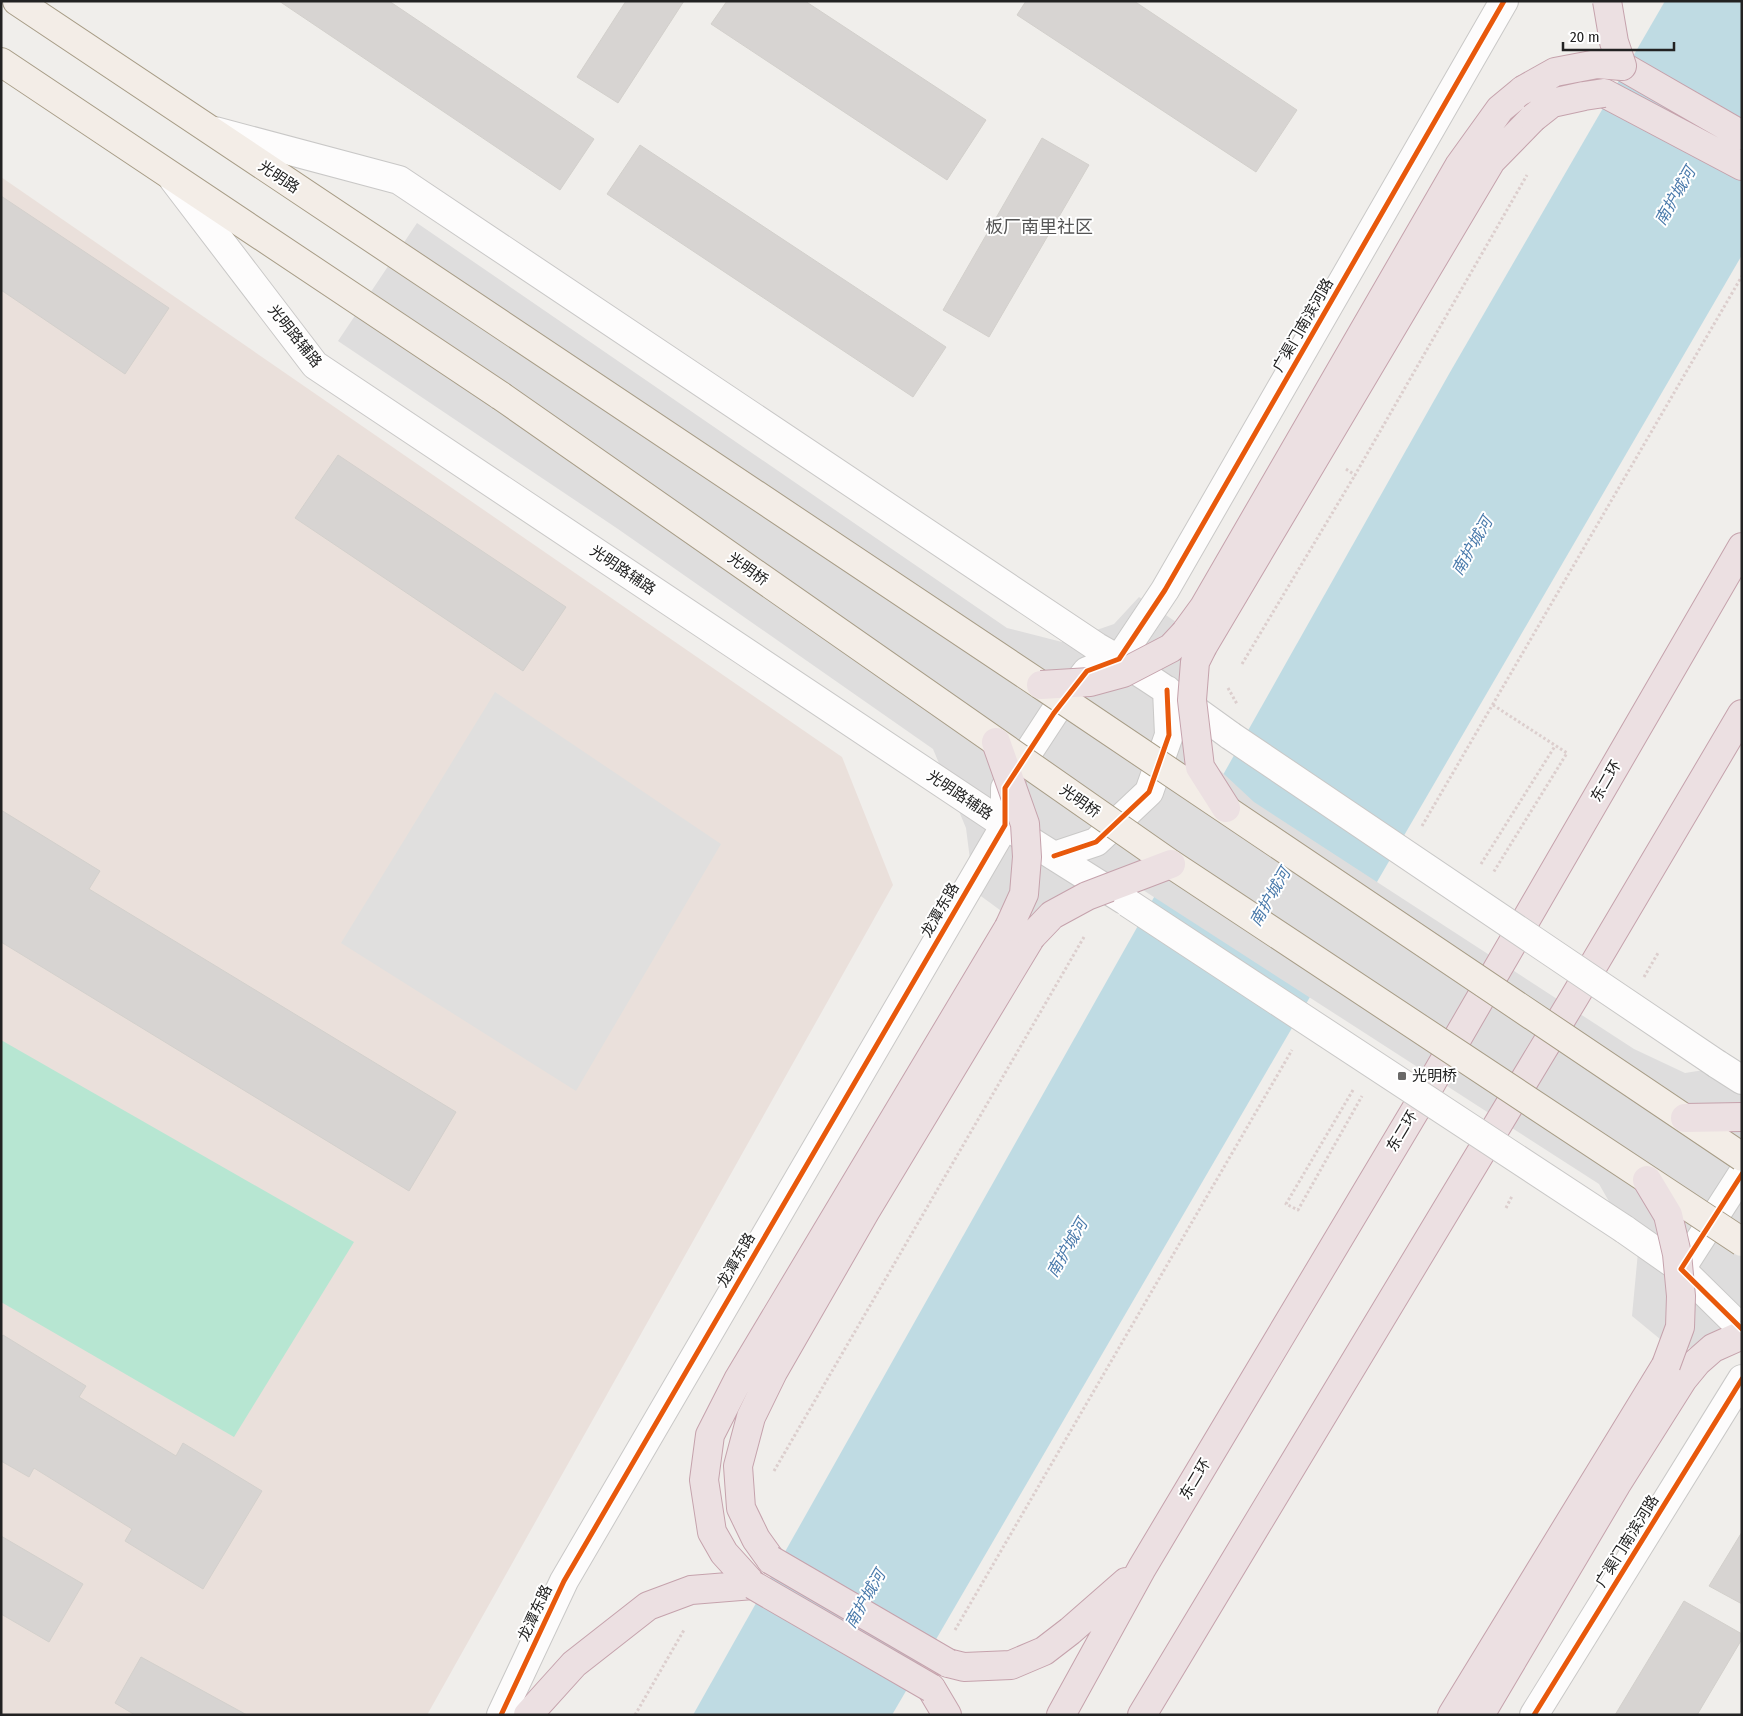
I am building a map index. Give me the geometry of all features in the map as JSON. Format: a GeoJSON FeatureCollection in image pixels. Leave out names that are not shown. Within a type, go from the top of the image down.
{"type":"FeatureCollection","features":[{"type":"Feature","properties":{"kind":"highway"},"geometry":{"type":"LineString","coordinates":[[1607,1],[1614,42],[1622,66]]}},
{"type":"Feature","properties":{"kind":"highway"},"geometry":{"type":"LineString","coordinates":[[1226,808],[1200,767],[1192,700],[1195,662],[1194,639],[1204,607],[1459,166],[1500,109],[1523,90],[1555,72],[1597,64],[1622,66],[1742,134]]}},
{"type":"Feature","properties":{"kind":"highway"},"geometry":{"type":"LineString","coordinates":[[1041,685],[1090,682],[1123,673],[1143,665],[1171,648],[1194,639],[1491,160],[1552,103],[1604,93],[1742,166]]}},
{"type":"Feature","properties":{"kind":"highway","name":"东二环"},"geometry":{"type":"LineString","coordinates":[[1061,1715],[1142,1568],[1425,1094],[1742,547]]}},
{"type":"Feature","properties":{"kind":"highway"},"geometry":{"type":"LineString","coordinates":[[1150,1707],[1742,714]]}},
{"type":"Feature","properties":{"kind":"highway"},"geometry":{"type":"LineString","coordinates":[[996,742],[1025,824],[1027,857],[1020,932],[865,1212],[773,1372],[751,1417],[738,1466],[742,1508],[756,1539],[771,1560],[948,1663],[964,1667],[1011,1665],[1044,1650],[1110,1597],[1142,1568]]}},
{"type":"Feature","properties":{"kind":"highway"},"geometry":{"type":"LineString","coordinates":[[947,1715],[931,1688],[753,1585],[724,1553],[712,1532],[704,1480],[710,1435],[738,1380],[1020,932],[1087,896],[1171,864]]}},
{"type":"Feature","properties":{"kind":"highway"},"geometry":{"type":"LineString","coordinates":[[1685,1118],[1742,1117]]}},
{"type":"Feature","properties":{"kind":"highway"},"geometry":{"type":"LineString","coordinates":[[1480,1715],[1616,1485],[1674,1372],[1680,1327],[1681,1296],[1678,1262],[1668,1215],[1647,1180]]}},
{"type":"Feature","properties":{"kind":"highway"},"geometry":{"type":"LineString","coordinates":[[1452,1715],[1674,1372],[1697,1362],[1713,1348],[1742,1335]]}},
{"type":"Feature","properties":{"kind":"highway"},"geometry":{"type":"LineString","coordinates":[[528,1715],[574,1664],[648,1606],[691,1590],[753,1585]]}},
{"type":"Feature","properties":{"kind":"main road","name":"光明路"},"geometry":{"type":"LineString","coordinates":[[17,1],[1041,685]]}},
{"type":"Feature","properties":{"kind":"main road"},"geometry":{"type":"LineString","coordinates":[[1,62],[172,177]]}},
{"type":"Feature","properties":{"kind":"main road","name":"光明桥"},"geometry":{"type":"LineString","coordinates":[[172,177],[501,396],[1171,864],[1742,1242]]}},
{"type":"Feature","properties":{"kind":"main road"},"geometry":{"type":"LineString","coordinates":[[1041,685],[1742,1157]]}},
{"type":"Feature","properties":{"kind":"street","name":"广渠门南滨河路"},"geometry":{"type":"LineString","coordinates":[[1119,659],[1165,590],[1504,1]]}},
{"type":"Feature","properties":{"kind":"street"},"geometry":{"type":"LineString","coordinates":[[208,129],[400,180],[1089,641],[1167,690],[1231,736],[1742,1080]]}},
{"type":"Feature","properties":{"kind":"street","name":"光明路辅路"},"geometry":{"type":"LineString","coordinates":[[172,177],[315,365],[1005,825],[1128,903],[1624,1229],[1681,1269]]}},
{"type":"Feature","properties":{"kind":"street"},"geometry":{"type":"LineString","coordinates":[[1005,825],[1005,788],[1054,713],[1087,672],[1119,659]]}},
{"type":"Feature","properties":{"kind":"street"},"geometry":{"type":"LineString","coordinates":[[1054,856],[1096,842],[1149,792],[1169,735],[1167,690]]}},
{"type":"Feature","properties":{"kind":"street","name":"龙潭东路"},"geometry":{"type":"LineString","coordinates":[[501,1715],[564,1581],[1005,825]]}},
{"type":"Feature","properties":{"kind":"street"},"geometry":{"type":"LineString","coordinates":[[1742,1174],[1681,1269],[1742,1328]]}},
{"type":"Feature","properties":{"kind":"street","name":"广渠门南滨河路"},"geometry":{"type":"LineString","coordinates":[[1534,1715],[1742,1380]]}},
{"type":"Feature","properties":{"kind":"path"},"geometry":{"type":"LineString","coordinates":[[1242,664],[1355,475]]}},
{"type":"Feature","properties":{"kind":"path"},"geometry":{"type":"LineString","coordinates":[[1480,867],[1555,746],[1493,705]]}},
{"type":"Feature","properties":{"kind":"path"},"geometry":{"type":"LineString","coordinates":[[774,1471],[1084,936]]}},
{"type":"Feature","properties":{"kind":"path"},"geometry":{"type":"LineString","coordinates":[[1355,1087],[1286,1204],[1298,1210],[1362,1094]]}},
{"type":"Feature","properties":{"kind":"path"},"geometry":{"type":"LineString","coordinates":[[635,1715],[684,1629]]}},
{"type":"Feature","properties":{"kind":"shaded area"},"geometry":{"type":"Polygon","coordinates":[[[1,177],[842,757],[893,885],[427,1715],[1,1715],[1,177]]]}},
{"type":"Feature","properties":{"kind":"shaded area"},"geometry":{"type":"Polygon","coordinates":[[[495,692],[721,844],[576,1091],[341,943],[495,692]]]}},
{"type":"Feature","properties":{"kind":"green space"},"geometry":{"type":"Polygon","coordinates":[[[1,1040],[354,1242],[234,1437],[1,1302],[1,1040]]]}},
{"type":"Feature","properties":{"kind":"water","name":"南护城河"},"geometry":{"type":"Polygon","coordinates":[[[1665,1],[1742,1],[1742,255],[892,1715],[693,1715],[1449,374],[1665,1]]]}},
{"type":"Feature","properties":{"kind":"pier","name":"光明桥"},"geometry":{"type":"Polygon","coordinates":[[[417,223],[1007,628],[1062,642],[1114,624],[1139,597],[1185,628],[1181,659],[1187,724],[1196,748],[1254,802],[1634,1049],[1685,1073],[1742,1064],[1742,1325],[1677,1353],[1632,1316],[1638,1252],[1599,1184],[1143,890],[1072,895],[1019,924],[974,891],[966,828],[933,749],[618,529],[338,341],[417,223]]]}},
{"type":"Feature","properties":{"kind":"building"},"geometry":{"type":"Polygon","coordinates":[[[279,1],[389,1],[594,139],[560,190],[279,1]]]}},
{"type":"Feature","properties":{"kind":"building"},"geometry":{"type":"Polygon","coordinates":[[[626,1],[684,1],[618,103],[577,77],[626,1]]]}},
{"type":"Feature","properties":{"kind":"building"},"geometry":{"type":"Polygon","coordinates":[[[727,1],[805,1],[986,120],[947,180],[711,24],[727,1]]]}},
{"type":"Feature","properties":{"kind":"building"},"geometry":{"type":"Polygon","coordinates":[[[1026,1],[1134,1],[1297,110],[1256,172],[1017,15],[1026,1]]]}},
{"type":"Feature","properties":{"kind":"building"},"geometry":{"type":"Polygon","coordinates":[[[1042,138],[1089,165],[989,337],[943,310],[1042,138]]]}},
{"type":"Feature","properties":{"kind":"building"},"geometry":{"type":"Polygon","coordinates":[[[640,145],[946,347],[913,397],[607,194],[640,145]]]}},
{"type":"Feature","properties":{"kind":"building"},"geometry":{"type":"Polygon","coordinates":[[[1,196],[169,308],[125,374],[1,290],[1,196]]]}},
{"type":"Feature","properties":{"kind":"building"},"geometry":{"type":"Polygon","coordinates":[[[338,455],[566,607],[523,671],[295,518],[338,455]]]}},
{"type":"Feature","properties":{"kind":"building"},"geometry":{"type":"Polygon","coordinates":[[[1,810],[100,871],[89,889],[456,1112],[409,1191],[1,942],[1,810]]]}},
{"type":"Feature","properties":{"kind":"building"},"geometry":{"type":"Polygon","coordinates":[[[3,1335],[86,1386],[79,1397],[176,1456],[183,1443],[262,1491],[203,1589],[125,1541],[132,1529],[34,1468],[29,1477],[1,1461],[1,1338],[3,1335]]]}},
{"type":"Feature","properties":{"kind":"building"},"geometry":{"type":"Polygon","coordinates":[[[1742,1532],[1742,1604],[1709,1586],[1742,1532]]]}},
{"type":"Feature","properties":{"kind":"building"},"geometry":{"type":"Polygon","coordinates":[[[1,1536],[83,1584],[49,1642],[1,1614],[1,1536]]]}},
{"type":"Feature","properties":{"kind":"building"},"geometry":{"type":"Polygon","coordinates":[[[1684,1601],[1742,1634],[1742,1639],[1697,1715],[1615,1715],[1684,1601]]]}},
{"type":"Feature","properties":{"kind":"building"},"geometry":{"type":"Polygon","coordinates":[[[141,1657],[247,1715],[135,1715],[115,1703],[141,1657]]]}},
{"type":"Feature","properties":{"kind":"cycle path"},"geometry":{"type":"LineString","coordinates":[[501,1715],[564,1581],[1005,825],[1005,788],[1054,713],[1087,671],[1119,659],[1165,590],[1504,1]]}},
{"type":"Feature","properties":{"kind":"cycle path"},"geometry":{"type":"LineString","coordinates":[[1054,856],[1096,842],[1149,792],[1169,735],[1167,690]]}},
{"type":"Feature","properties":{"kind":"cycle path"},"geometry":{"type":"LineString","coordinates":[[1742,1174],[1681,1269],[1742,1329]]}},
{"type":"Feature","properties":{"kind":"cycle path"},"geometry":{"type":"LineString","coordinates":[[1534,1715],[1742,1379]]}},
{"type":"Feature","properties":{"kind":"place","name":"光明桥"},"geometry":{"type":"Point","coordinates":[1402,1076]}},
{"type":"Feature","properties":{"kind":"district","name":"板厂南里社区"},"geometry":{"type":"Point","coordinates":[1039,227]}}]}
